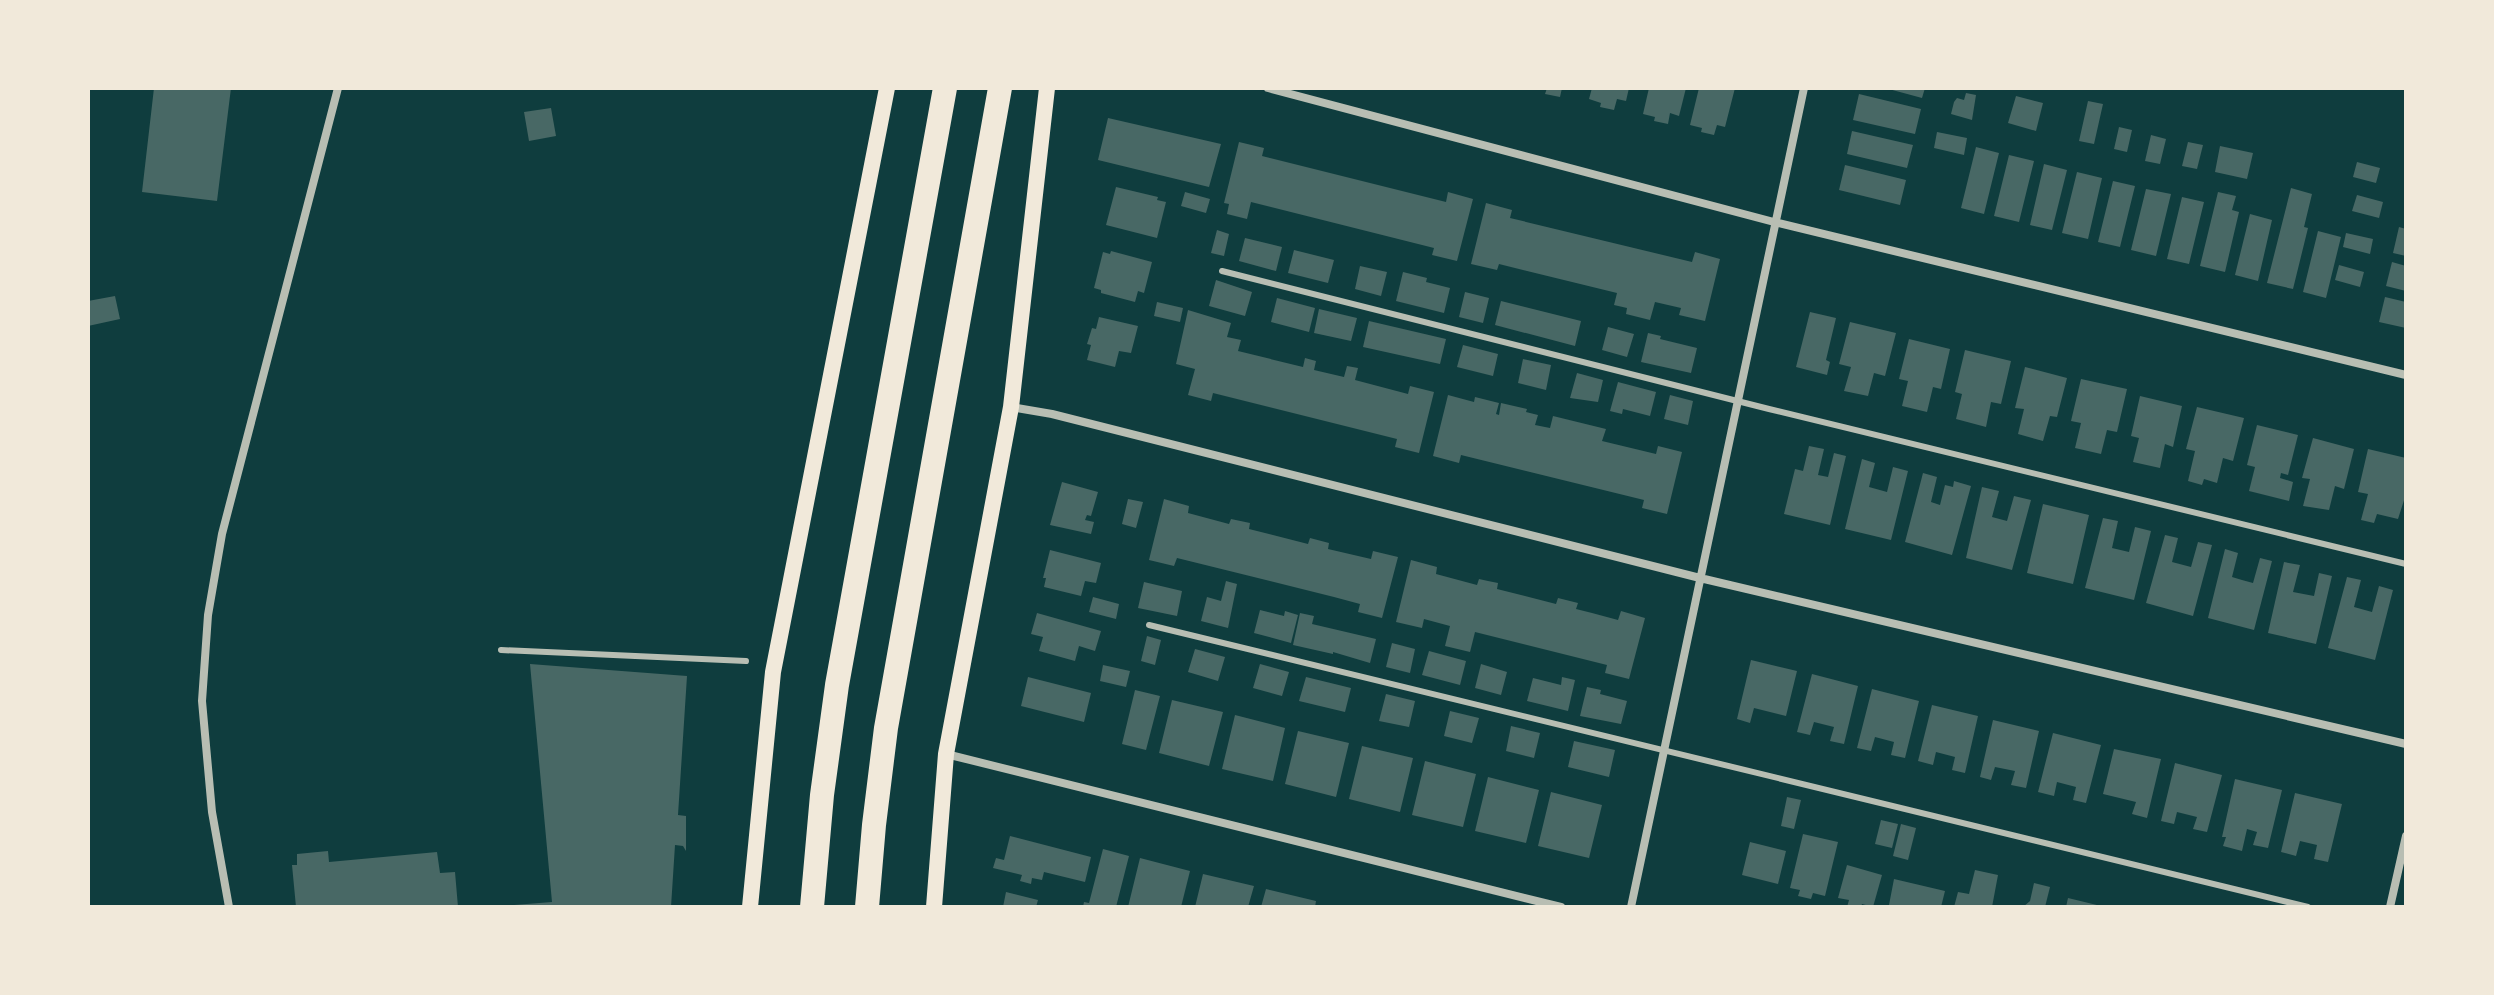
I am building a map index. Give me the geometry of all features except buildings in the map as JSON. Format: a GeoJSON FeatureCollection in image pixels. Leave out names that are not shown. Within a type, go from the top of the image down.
{"type":"FeatureCollection","features":[{"type":"Feature","properties":{"kind":"highway"},"geometry":{"type":"LineString","coordinates":[[812,907],[822,795],[837,685],[945,88]]}},
{"type":"Feature","properties":{"kind":"highway"},"geometry":{"type":"LineString","coordinates":[[867,907],[886,728],[1000,88]]}},
{"type":"Feature","properties":{"kind":"main road"},"geometry":{"type":"LineString","coordinates":[[750,907],[773,672],[887,88]]}},
{"type":"Feature","properties":{"kind":"main road"},"geometry":{"type":"LineString","coordinates":[[934,907],[946,754],[1011,407],[1047,88]]}},
{"type":"Feature","properties":{"kind":"street"},"geometry":{"type":"LineString","coordinates":[[229,907],[212,812],[202,701],[208,615],[222,534],[338,88]]}},
{"type":"Feature","properties":{"kind":"street"},"geometry":{"type":"LineString","coordinates":[[1268,88],[1774,222],[2406,375]]}},
{"type":"Feature","properties":{"kind":"street"},"geometry":{"type":"LineString","coordinates":[[1631,907],[1804,88]]}},
{"type":"Feature","properties":{"kind":"street"},"geometry":{"type":"LineString","coordinates":[[1011,407],[1052,414],[1700,578],[2406,744]]}},
{"type":"Feature","properties":{"kind":"street"},"geometry":{"type":"LineString","coordinates":[[946,754],[1561,907]]}},
{"type":"Feature","properties":{"kind":"street"},"geometry":{"type":"LineString","coordinates":[[2390,907],[2406,836]]}},
{"type":"Feature","properties":{"kind":"lane"},"geometry":{"type":"LineString","coordinates":[[1222,271],[2406,564]]}},
{"type":"Feature","properties":{"kind":"lane"},"geometry":{"type":"LineString","coordinates":[[1149,625],[2308,907]]}},
{"type":"Feature","properties":{"kind":"lane"},"geometry":{"type":"LineString","coordinates":[[501,650],[746,661]]}}]}
